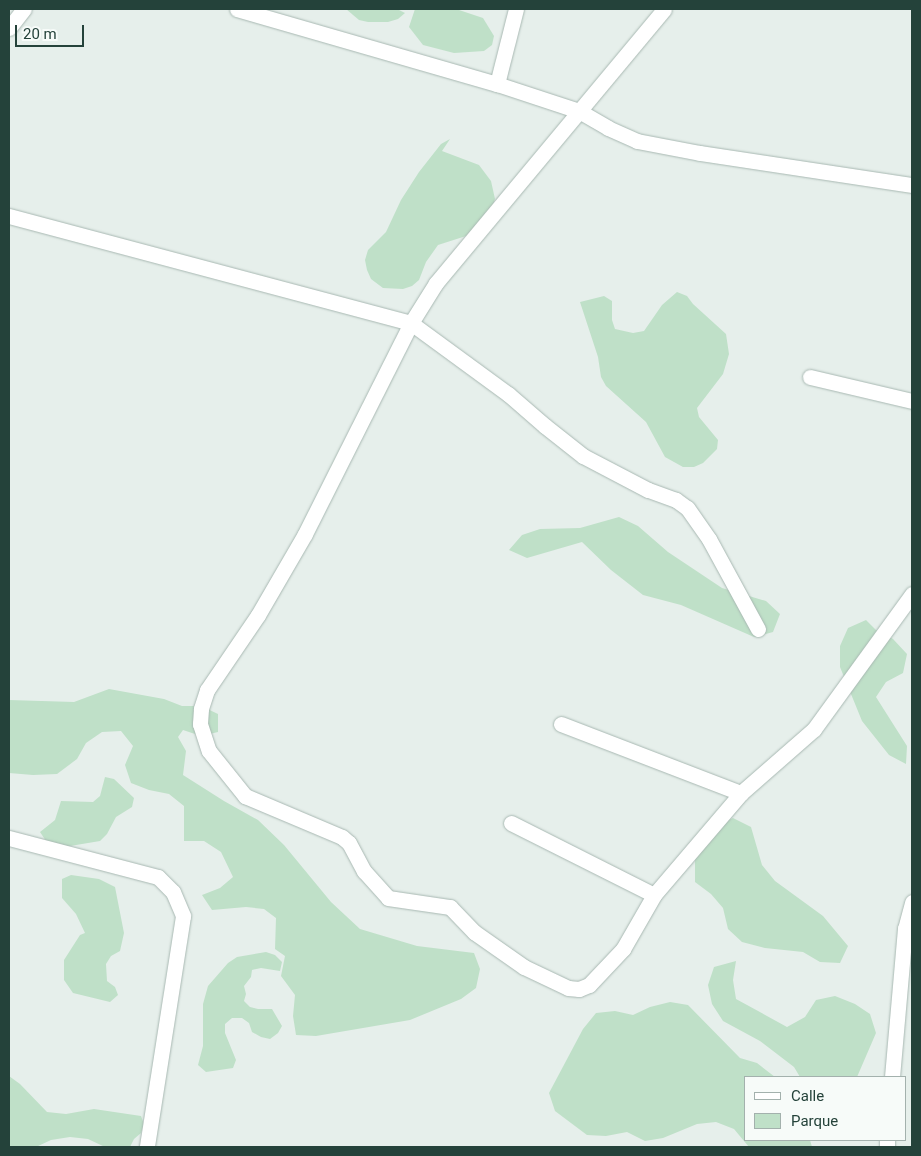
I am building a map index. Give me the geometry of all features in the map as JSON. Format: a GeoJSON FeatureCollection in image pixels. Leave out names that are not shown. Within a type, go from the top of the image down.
{"type":"FeatureCollection","features":[{"type":"Feature","properties":{"kind":"street"},"geometry":{"type":"LineString","coordinates":[[9,28],[24,9]]}},
{"type":"Feature","properties":{"kind":"street"},"geometry":{"type":"LineString","coordinates":[[497,84],[516,9]]}},
{"type":"Feature","properties":{"kind":"street"},"geometry":{"type":"LineString","coordinates":[[664,9],[436,283],[412,323],[305,534],[258,615],[206,690],[201,709],[200,724],[204,740],[209,751],[245,796],[342,838],[349,843],[364,871],[388,898],[450,907],[474,932],[517,962],[568,988],[579,989],[589,985],[623,949],[654,895],[741,793],[814,729],[912,594]]}},
{"type":"Feature","properties":{"kind":"street"},"geometry":{"type":"LineString","coordinates":[[246,10],[497,84],[579,111],[608,128],[637,141],[700,153],[912,185]]}},
{"type":"Feature","properties":{"kind":"street"},"geometry":{"type":"LineString","coordinates":[[9,216],[412,323],[508,394],[583,456],[648,490],[676,500],[687,508],[709,539],[758,630]]}},
{"type":"Feature","properties":{"kind":"street"},"geometry":{"type":"LineString","coordinates":[[810,377],[912,401]]}},
{"type":"Feature","properties":{"kind":"street"},"geometry":{"type":"LineString","coordinates":[[561,724],[741,793]]}},
{"type":"Feature","properties":{"kind":"street"},"geometry":{"type":"LineString","coordinates":[[512,823],[654,895]]}},
{"type":"Feature","properties":{"kind":"street"},"geometry":{"type":"LineString","coordinates":[[9,838],[158,877],[173,892],[183,916],[147,1147]]}},
{"type":"Feature","properties":{"kind":"street"},"geometry":{"type":"LineString","coordinates":[[892,1076],[907,979],[905,929],[912,902]]}},
{"type":"Feature","properties":{"kind":"green space"},"geometry":{"type":"Polygon","coordinates":[[[346,9],[397,9],[405,13],[398,19],[388,22],[368,22],[359,20],[346,9]]]}},
{"type":"Feature","properties":{"kind":"green space"},"geometry":{"type":"Polygon","coordinates":[[[415,9],[456,9],[483,18],[494,36],[492,45],[484,51],[454,53],[423,45],[409,27],[415,9]]]}},
{"type":"Feature","properties":{"kind":"green space"},"geometry":{"type":"Polygon","coordinates":[[[450,139],[442,151],[479,165],[491,181],[495,199],[489,216],[466,236],[438,245],[426,262],[419,280],[412,286],[403,289],[383,288],[371,279],[367,270],[365,260],[368,250],[386,232],[401,200],[419,172],[441,144],[450,139]]]}},
{"type":"Feature","properties":{"kind":"green space"},"geometry":{"type":"Polygon","coordinates":[[[677,292],[687,296],[693,304],[726,334],[729,354],[723,374],[697,408],[699,417],[718,440],[717,449],[703,463],[694,467],[683,467],[665,457],[646,422],[606,386],[601,377],[598,357],[580,302],[604,296],[612,301],[612,320],[615,329],[633,333],[644,331],[662,305],[677,292]]]}},
{"type":"Feature","properties":{"kind":"green space"},"geometry":{"type":"Polygon","coordinates":[[[619,517],[638,526],[668,552],[722,588],[766,601],[780,614],[773,632],[754,637],[681,605],[643,595],[611,570],[582,542],[527,558],[509,550],[522,535],[540,529],[580,528],[619,517]]]}},
{"type":"Feature","properties":{"kind":"green space"},"geometry":{"type":"Polygon","coordinates":[[[866,620],[876,630],[893,639],[907,654],[903,673],[886,682],[876,697],[907,746],[906,764],[889,755],[862,721],[840,667],[840,646],[848,628],[866,620]]]}},
{"type":"Feature","properties":{"kind":"green space"},"geometry":{"type":"Polygon","coordinates":[[[109,689],[164,699],[182,706],[201,706],[218,714],[218,732],[201,736],[183,730],[178,737],[186,751],[183,775],[258,820],[284,845],[331,902],[360,929],[417,946],[474,953],[480,969],[476,988],[461,999],[410,1020],[316,1036],[296,1035],[293,1016],[295,995],[281,976],[285,956],[275,949],[276,918],[264,909],[246,907],[212,910],[202,895],[220,888],[233,877],[221,852],[204,841],[184,841],[184,806],[169,794],[149,790],[131,783],[125,765],[133,746],[121,731],[102,732],[86,743],[77,759],[57,774],[9,773],[9,700],[74,702],[109,689]]]}},
{"type":"Feature","properties":{"kind":"green space"},"geometry":{"type":"Polygon","coordinates":[[[105,777],[114,779],[134,798],[132,807],[116,817],[107,834],[100,841],[64,847],[46,841],[40,832],[55,820],[61,801],[93,802],[100,796],[105,777]]]}},
{"type":"Feature","properties":{"kind":"green space"},"geometry":{"type":"Polygon","coordinates":[[[733,818],[751,827],[762,865],[775,881],[823,916],[848,946],[840,963],[820,962],[803,952],[765,948],[742,942],[728,929],[723,908],[711,894],[695,882],[695,858],[716,826],[733,818]]]}},
{"type":"Feature","properties":{"kind":"green space"},"geometry":{"type":"Polygon","coordinates":[[[71,875],[99,879],[115,887],[124,933],[120,951],[111,956],[106,964],[107,981],[115,987],[118,995],[110,1002],[73,993],[64,980],[64,960],[80,935],[85,933],[76,914],[62,898],[62,879],[71,875]]]}},
{"type":"Feature","properties":{"kind":"green space"},"geometry":{"type":"Polygon","coordinates":[[[266,952],[275,955],[282,962],[280,971],[261,968],[252,970],[251,977],[244,986],[246,994],[244,1001],[250,1007],[272,1009],[282,1026],[278,1033],[270,1039],[252,1032],[249,1023],[242,1018],[232,1018],[225,1024],[225,1033],[236,1060],[233,1068],[206,1072],[198,1065],[203,1046],[203,1004],[208,986],[228,963],[237,957],[266,952]]]}},
{"type":"Feature","properties":{"kind":"green space"},"geometry":{"type":"Polygon","coordinates":[[[736,961],[733,980],[736,999],[787,1027],[805,1017],[816,1000],[835,996],[855,1004],[870,1014],[876,1033],[857,1076],[799,1076],[794,1067],[760,1041],[723,1021],[712,1004],[708,985],[714,967],[736,961]]]}},
{"type":"Feature","properties":{"kind":"green space"},"geometry":{"type":"Polygon","coordinates":[[[670,1002],[688,1005],[740,1058],[757,1063],[774,1076],[744,1076],[744,1141],[734,1129],[716,1122],[697,1124],[663,1138],[645,1141],[627,1132],[606,1136],[587,1135],[555,1111],[549,1093],[583,1029],[596,1013],[615,1011],[633,1015],[650,1007],[670,1002]]]}},
{"type":"Feature","properties":{"kind":"green space"},"geometry":{"type":"Polygon","coordinates":[[[9,1076],[20,1084],[47,1112],[66,1114],[94,1109],[141,1116],[144,1124],[141,1133],[134,1139],[130,1147],[105,1147],[88,1139],[70,1137],[51,1140],[36,1147],[9,1147],[9,1076]]]}},
{"type":"Feature","properties":{"kind":"green space"},"geometry":{"type":"Polygon","coordinates":[[[744,1141],[810,1141],[812,1147],[749,1147],[744,1141]]]}}]}
